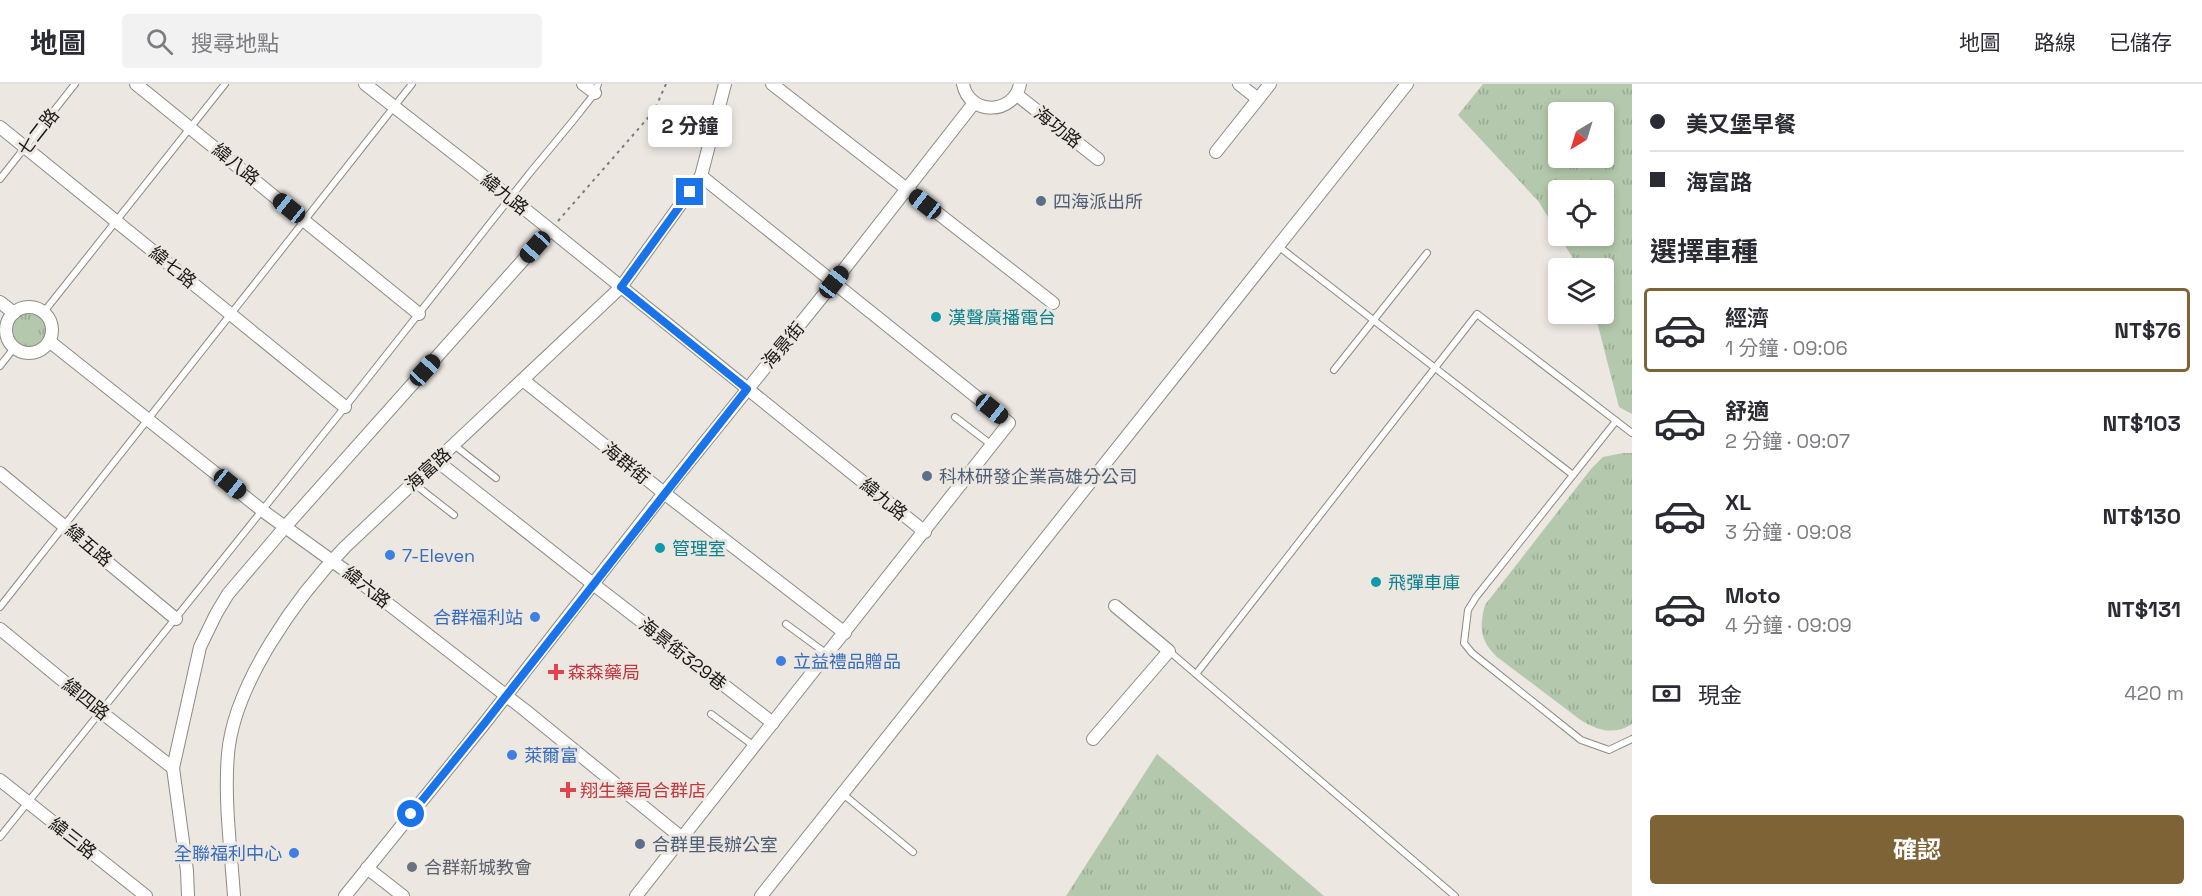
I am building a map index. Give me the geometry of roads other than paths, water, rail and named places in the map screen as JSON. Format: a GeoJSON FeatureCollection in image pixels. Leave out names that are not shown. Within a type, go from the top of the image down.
{"type":"FeatureCollection","features":[{"type":"Feature","properties":{"kind":"street","name":"緯八路"},"geometry":{"type":"LineString","coordinates":[[136,84],[419,314]]}},
{"type":"Feature","properties":{"kind":"street","name":"緯九路"},"geometry":{"type":"LineString","coordinates":[[365,84],[511,198],[925,532]]}},
{"type":"Feature","properties":{"kind":"street"},"geometry":{"type":"LineString","coordinates":[[583,84],[597,88]]}},
{"type":"Feature","properties":{"kind":"street","name":"海富路"},"geometry":{"type":"LineString","coordinates":[[234,896],[227,777],[228,753],[240,704],[262,659],[289,615],[332,561],[621,287],[701,176],[725,84]]}},
{"type":"Feature","properties":{"kind":"street"},"geometry":{"type":"LineString","coordinates":[[772,84],[1053,303]]}},
{"type":"Feature","properties":{"kind":"street"},"geometry":{"type":"LineString","coordinates":[[963,84],[968,96],[983,108],[993,109],[1010,102],[1019,90]]}},
{"type":"Feature","properties":{"kind":"street"},"geometry":{"type":"LineString","coordinates":[[1239,84],[1258,99]]}},
{"type":"Feature","properties":{"kind":"street"},"geometry":{"type":"LineString","coordinates":[[1216,152],[1270,84]]}},
{"type":"Feature","properties":{"kind":"street"},"geometry":{"type":"LineString","coordinates":[[761,896],[1407,84]]}},
{"type":"Feature","properties":{"kind":"street","name":"海功路"},"geometry":{"type":"LineString","coordinates":[[1019,90],[1098,159]]}},
{"type":"Feature","properties":{"kind":"street","name":"海景街"},"geometry":{"type":"LineString","coordinates":[[345,896],[974,103]]}},
{"type":"Feature","properties":{"kind":"street","name":"緯七路"},"geometry":{"type":"LineString","coordinates":[[0,127],[345,407]]}},
{"type":"Feature","properties":{"kind":"street"},"geometry":{"type":"LineString","coordinates":[[636,896],[1010,423],[701,176]]}},
{"type":"Feature","properties":{"kind":"street"},"geometry":{"type":"LineString","coordinates":[[188,896],[187,871],[173,768],[200,647],[216,614],[228,594],[285,527],[550,230]]}},
{"type":"Feature","properties":{"kind":"street"},"geometry":{"type":"LineString","coordinates":[[0,302],[14,313]]}},
{"type":"Feature","properties":{"kind":"street"},"geometry":{"type":"LineString","coordinates":[[29,308],[43,313],[50,321],[49,341],[43,348],[31,353],[14,348],[8,339],[6,329],[14,313],[29,308]]}},
{"type":"Feature","properties":{"kind":"street","name":"緯六路"},"geometry":{"type":"LineString","coordinates":[[49,341],[262,511],[332,561],[506,695],[682,838]]}},
{"type":"Feature","properties":{"kind":"street","name":"海群街"},"geometry":{"type":"LineString","coordinates":[[523,380],[845,633]]}},
{"type":"Feature","properties":{"kind":"street","name":"海景街329巷"},"geometry":{"type":"LineString","coordinates":[[437,461],[773,723]]}},
{"type":"Feature","properties":{"kind":"street","name":"緯五路"},"geometry":{"type":"LineString","coordinates":[[0,473],[176,619]]}},
{"type":"Feature","properties":{"kind":"street"},"geometry":{"type":"LineString","coordinates":[[1093,739],[1169,651],[1115,606]]}},
{"type":"Feature","properties":{"kind":"street","name":"緯四路"},"geometry":{"type":"LineString","coordinates":[[0,629],[173,768]]}},
{"type":"Feature","properties":{"kind":"street","name":"緯三路"},"geometry":{"type":"LineString","coordinates":[[0,780],[146,896]]}},
{"type":"Feature","properties":{"kind":"street"},"geometry":{"type":"LineString","coordinates":[[367,868],[403,896]]}},
{"type":"Feature","properties":{"kind":"lane","name":"七二路"},"geometry":{"type":"LineString","coordinates":[[0,179],[75,84]]}},
{"type":"Feature","properties":{"kind":"lane"},"geometry":{"type":"LineString","coordinates":[[43,313],[225,84]]}},
{"type":"Feature","properties":{"kind":"lane"},"geometry":{"type":"LineString","coordinates":[[0,607],[412,84]]}},
{"type":"Feature","properties":{"kind":"lane"},"geometry":{"type":"LineString","coordinates":[[0,837],[597,88]]}},
{"type":"Feature","properties":{"kind":"lane"},"geometry":{"type":"LineString","coordinates":[[1278,246],[1573,475]]}},
{"type":"Feature","properties":{"kind":"lane"},"geometry":{"type":"LineString","coordinates":[[1334,370],[1426,253]]}},
{"type":"Feature","properties":{"kind":"lane"},"geometry":{"type":"LineString","coordinates":[[1196,674],[1477,314],[1632,433]]}},
{"type":"Feature","properties":{"kind":"lane"},"geometry":{"type":"LineString","coordinates":[[0,366],[14,348]]}},
{"type":"Feature","properties":{"kind":"lane"},"geometry":{"type":"LineString","coordinates":[[955,417],[993,446]]}},
{"type":"Feature","properties":{"kind":"lane"},"geometry":{"type":"LineString","coordinates":[[1616,421],[1476,597],[1468,610],[1464,643],[1472,653],[1581,740],[1609,750],[1632,739]]}},
{"type":"Feature","properties":{"kind":"lane"},"geometry":{"type":"LineString","coordinates":[[454,445],[496,478]]}},
{"type":"Feature","properties":{"kind":"lane"},"geometry":{"type":"LineString","coordinates":[[413,482],[454,515]]}},
{"type":"Feature","properties":{"kind":"lane"},"geometry":{"type":"LineString","coordinates":[[786,624],[828,655]]}},
{"type":"Feature","properties":{"kind":"lane"},"geometry":{"type":"LineString","coordinates":[[1169,651],[1455,896]]}},
{"type":"Feature","properties":{"kind":"lane"},"geometry":{"type":"LineString","coordinates":[[711,714],[755,746]]}},
{"type":"Feature","properties":{"kind":"lane"},"geometry":{"type":"LineString","coordinates":[[842,793],[913,852]]}},
{"type":"Feature","properties":{"kind":"place","name":"四海派出所"},"geometry":{"type":"Point","coordinates":[1041,201]}},
{"type":"Feature","properties":{"kind":"place","name":"漢聲廣播電台"},"geometry":{"type":"Point","coordinates":[936,317]}},
{"type":"Feature","properties":{"kind":"place","name":"科林研發企業高雄分公司"},"geometry":{"type":"Point","coordinates":[927,476]}},
{"type":"Feature","properties":{"kind":"place","name":"管理室"},"geometry":{"type":"Point","coordinates":[660,548]}},
{"type":"Feature","properties":{"kind":"place","name":"7-Eleven"},"geometry":{"type":"Point","coordinates":[390,555]}},
{"type":"Feature","properties":{"kind":"place","name":"飛彈車庫"},"geometry":{"type":"Point","coordinates":[1376,582]}},
{"type":"Feature","properties":{"kind":"place","name":"合群福利站"},"geometry":{"type":"Point","coordinates":[535,617]}},
{"type":"Feature","properties":{"kind":"place","name":"立益禮品贈品"},"geometry":{"type":"Point","coordinates":[781,661]}},
{"type":"Feature","properties":{"kind":"place","name":"森森藥局"},"geometry":{"type":"Point","coordinates":[556,672]}},
{"type":"Feature","properties":{"kind":"place","name":"萊爾富"},"geometry":{"type":"Point","coordinates":[512,755]}},
{"type":"Feature","properties":{"kind":"place","name":"翔生藥局合群店"},"geometry":{"type":"Point","coordinates":[568,790]}},
{"type":"Feature","properties":{"kind":"place","name":"合群里長辦公室"},"geometry":{"type":"Point","coordinates":[640,844]}},
{"type":"Feature","properties":{"kind":"place","name":"全聯福利中心"},"geometry":{"type":"Point","coordinates":[294,853]}},
{"type":"Feature","properties":{"kind":"place","name":"合群新城教會"},"geometry":{"type":"Point","coordinates":[412,867]}}]}
